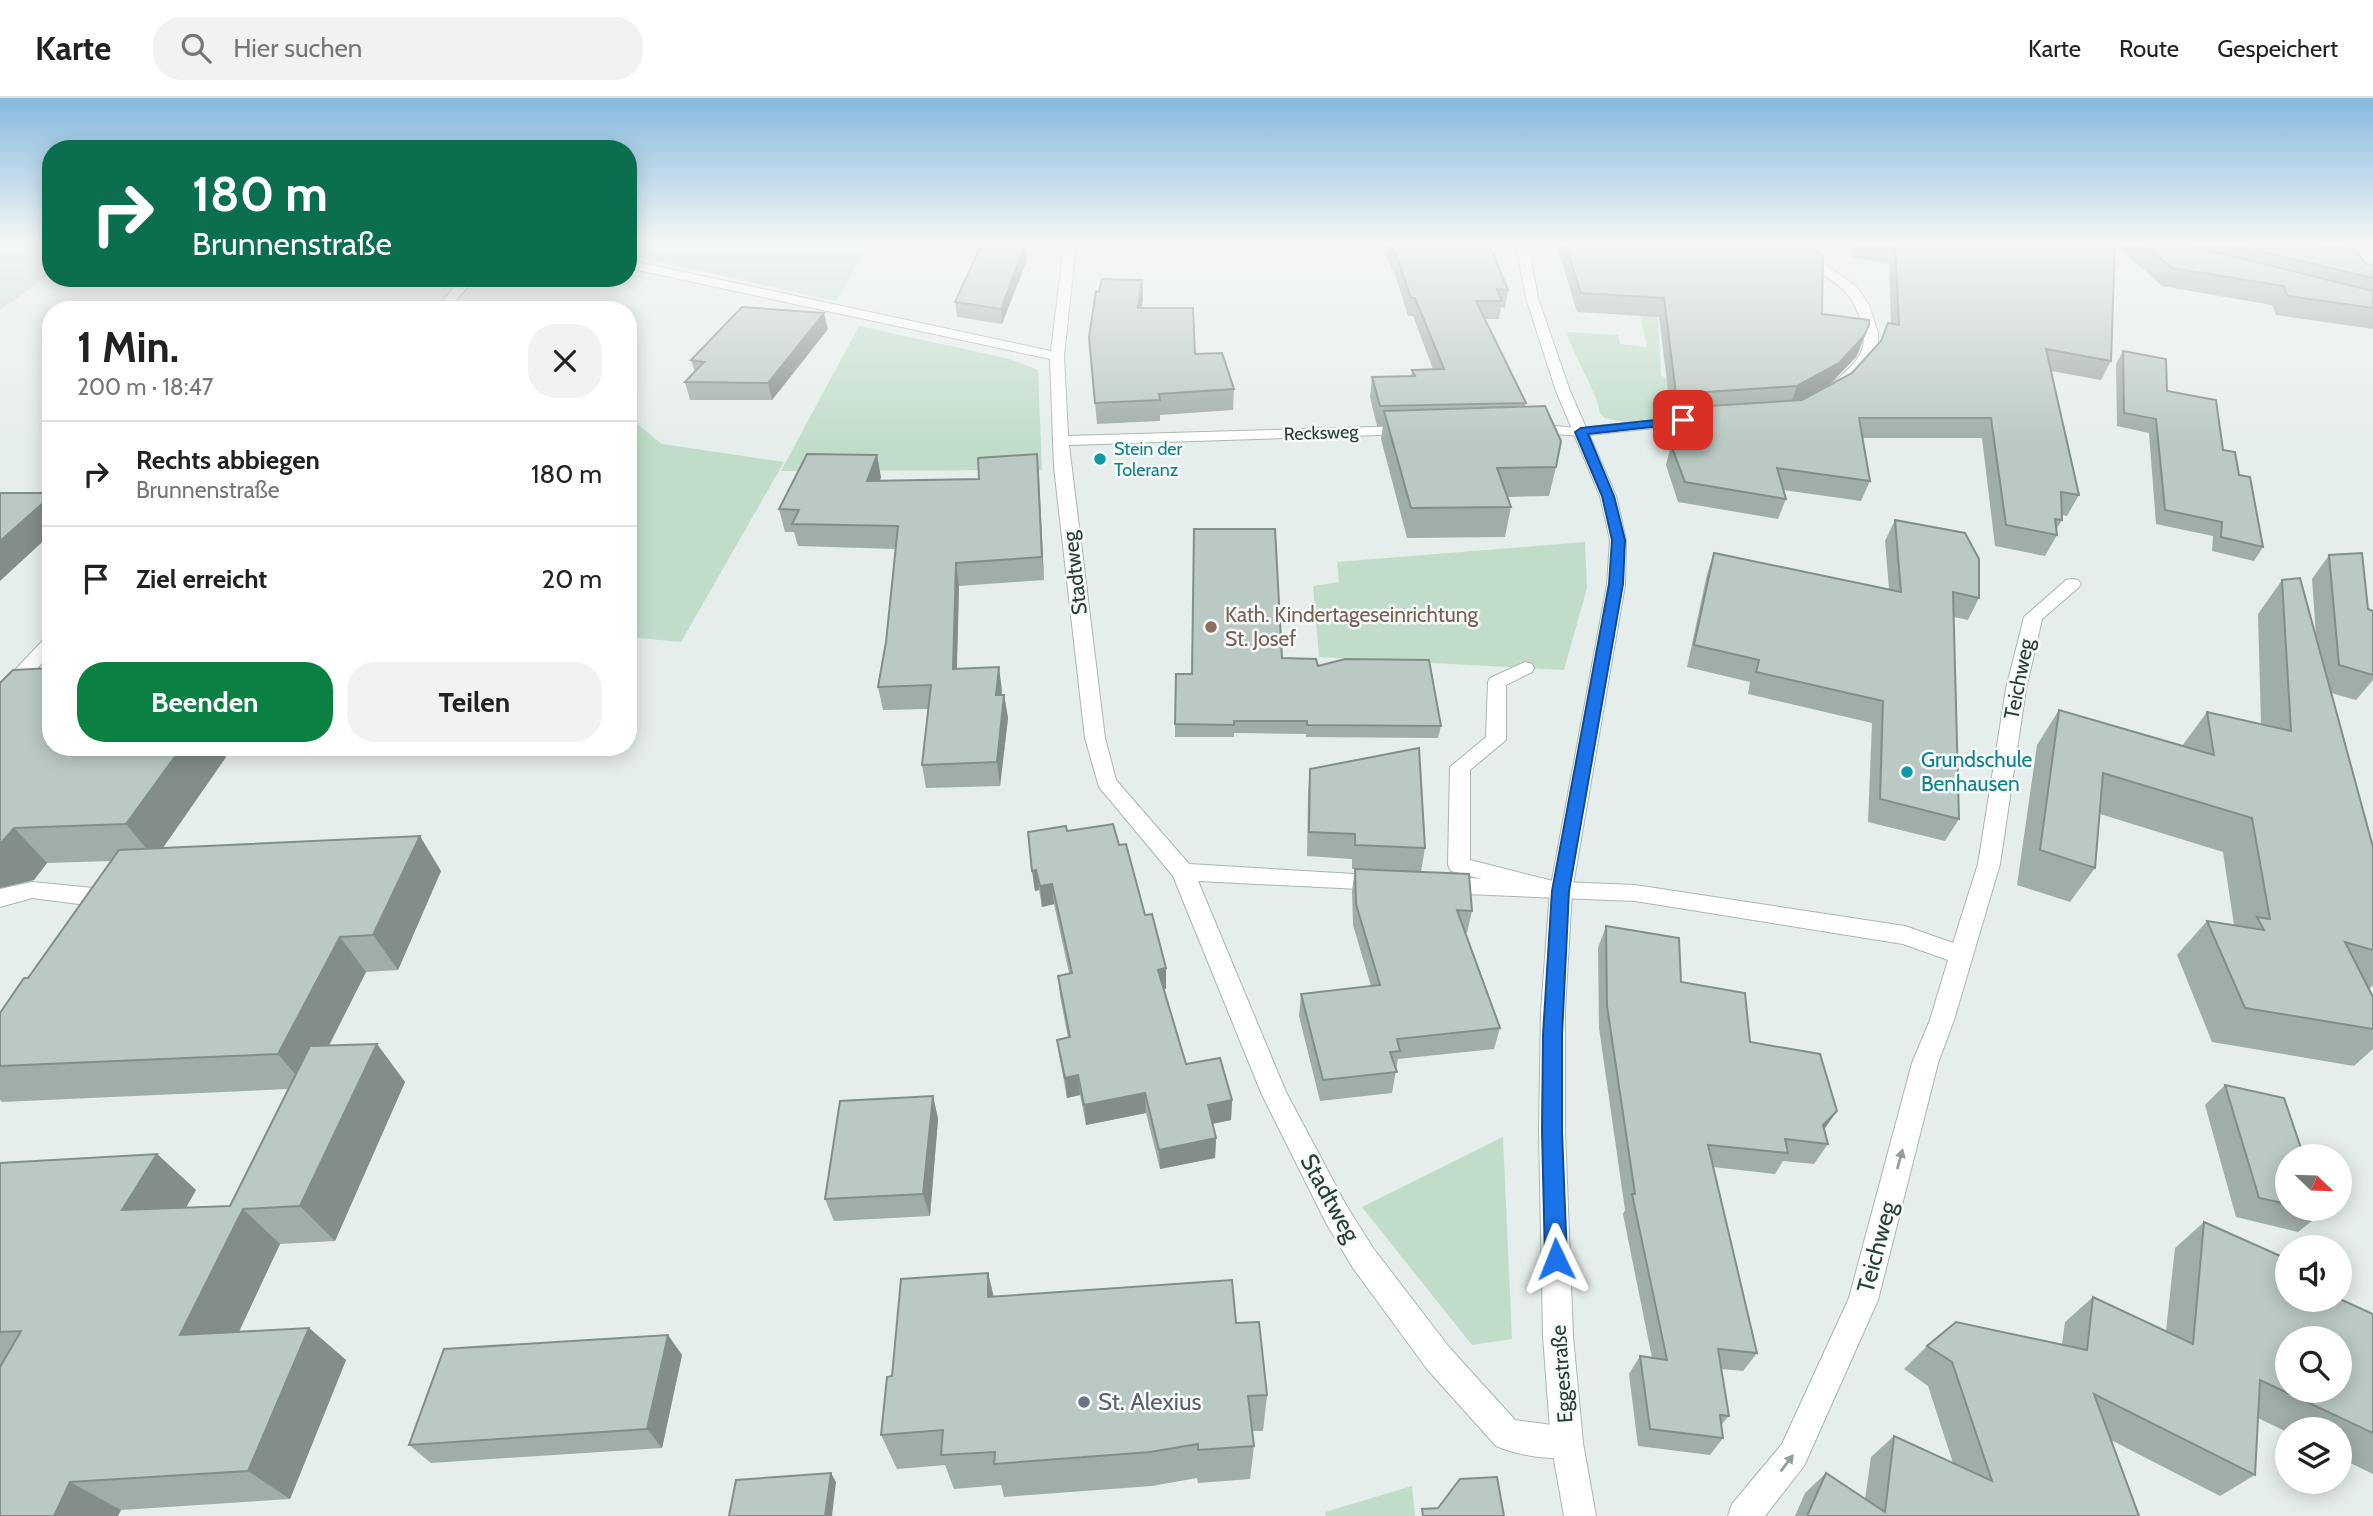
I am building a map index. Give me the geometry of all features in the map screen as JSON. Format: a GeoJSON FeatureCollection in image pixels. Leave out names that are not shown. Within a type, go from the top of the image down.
{"type":"FeatureCollection","features":[{"type":"Feature","properties":{"kind":"street"},"geometry":{"type":"LineString","coordinates":[[843,310],[1057,356]]}},
{"type":"Feature","properties":{"kind":"street","name":"Stadtweg"},"geometry":{"type":"LineString","coordinates":[[1062,310],[1057,356],[1061,441],[1095,738],[1106,782],[1183,872],[1275,1095],[1336,1214],[1363,1258],[1438,1358],[1507,1435],[1567,1443]]}},
{"type":"Feature","properties":{"kind":"street","name":"Eggestraße"},"geometry":{"type":"LineString","coordinates":[[1536,310],[1563,391],[1608,496],[1618,540],[1616,584],[1561,891],[1553,1011],[1552,1131],[1558,1336],[1567,1443],[1580,1516]]}},
{"type":"Feature","properties":{"kind":"street"},"geometry":{"type":"LineString","coordinates":[[1816,400],[1838,388],[1865,358],[1871,345],[1871,333],[1864,310]]}},
{"type":"Feature","properties":{"kind":"street"},"geometry":{"type":"LineString","coordinates":[[1510,429],[1550,428],[1581,432],[1655,422],[1724,418]]}},
{"type":"Feature","properties":{"kind":"street","name":"Recksweg"},"geometry":{"type":"LineString","coordinates":[[1061,441],[1432,430]]}},
{"type":"Feature","properties":{"kind":"street","name":"Teichweg"},"geometry":{"type":"LineString","coordinates":[[1744,1516],[1793,1455],[1863,1300],[1925,1063],[1962,956],[1989,864],[2016,689],[2033,617],[2072,584]]}},
{"type":"Feature","properties":{"kind":"street"},"geometry":{"type":"LineString","coordinates":[[0,698],[42,652]]}},
{"type":"Feature","properties":{"kind":"street"},"geometry":{"type":"LineString","coordinates":[[1525,667],[1497,682],[1496,740],[1460,766],[1459,864],[1561,891]]}},
{"type":"Feature","properties":{"kind":"street"},"geometry":{"type":"LineString","coordinates":[[1183,872],[1399,883]]}},
{"type":"Feature","properties":{"kind":"street"},"geometry":{"type":"LineString","coordinates":[[1426,884],[1634,893],[1905,935],[1962,956]]}},
{"type":"Feature","properties":{"kind":"street"},"geometry":{"type":"LineString","coordinates":[[0,898],[32,890],[104,898],[82,932]]}},
{"type":"Feature","properties":{"kind":"green space"},"geometry":{"type":"Polygon","coordinates":[[[1639,310],[1657,310],[1661,375],[1667,380],[1679,416],[1624,422],[1605,418],[1600,413],[1596,398],[1567,336],[1568,332],[1618,335],[1620,344],[1647,347],[1639,310]]]}},
{"type":"Feature","properties":{"kind":"green space"},"geometry":{"type":"Polygon","coordinates":[[[859,326],[1010,359],[1038,370],[1042,470],[781,471],[859,326]]]}},
{"type":"Feature","properties":{"kind":"green space"},"geometry":{"type":"Polygon","coordinates":[[[637,424],[662,444],[784,462],[681,642],[637,638],[637,424]]]}},
{"type":"Feature","properties":{"kind":"green space"},"geometry":{"type":"Polygon","coordinates":[[[1585,542],[1587,588],[1564,670],[1319,657],[1313,586],[1339,582],[1337,562],[1585,542]]]}},
{"type":"Feature","properties":{"kind":"green space"},"geometry":{"type":"Polygon","coordinates":[[[1503,1137],[1512,1339],[1472,1345],[1362,1207],[1503,1137]]]}},
{"type":"Feature","properties":{"kind":"green space"},"geometry":{"type":"Polygon","coordinates":[[[1412,1486],[1415,1516],[1326,1516],[1325,1512],[1412,1486]]]}},
{"type":"Feature","properties":{"kind":"building"},"geometry":{"type":"Polygon","coordinates":[[[739,310],[824,313],[768,383],[685,382],[704,362],[691,360],[739,310]]]}},
{"type":"Feature","properties":{"kind":"building"},"geometry":{"type":"Polygon","coordinates":[[[1093,310],[1193,310],[1195,354],[1222,353],[1234,389],[1159,394],[1160,400],[1095,403],[1089,337],[1093,310]]]}},
{"type":"Feature","properties":{"kind":"building"},"geometry":{"type":"Polygon","coordinates":[[[1420,310],[1480,310],[1526,403],[1380,406],[1372,377],[1415,376],[1412,370],[1444,369],[1420,310]]]}},
{"type":"Feature","properties":{"kind":"building"},"geometry":{"type":"Polygon","coordinates":[[[1666,310],[1822,310],[1822,314],[1869,320],[1864,336],[1839,363],[1797,386],[1676,394],[1666,310]]]}},
{"type":"Feature","properties":{"kind":"building"},"geometry":{"type":"Polygon","coordinates":[[[1898,310],[2113,310],[2111,361],[2046,349],[2079,495],[2061,492],[2062,520],[2055,519],[2057,535],[2006,525],[1991,418],[1859,418],[1870,481],[1777,468],[1786,499],[1685,482],[1671,445],[1684,445],[1678,408],[1802,400],[1852,373],[1881,341],[1888,323],[1899,325],[1898,310]]]}},
{"type":"Feature","properties":{"kind":"building"},"geometry":{"type":"Polygon","coordinates":[[[2123,351],[2166,359],[2167,391],[2216,400],[2223,450],[2235,452],[2239,475],[2250,477],[2263,547],[2221,537],[2222,522],[2165,510],[2156,419],[2124,413],[2123,351]]]}},
{"type":"Feature","properties":{"kind":"building"},"geometry":{"type":"Polygon","coordinates":[[[1545,406],[1561,441],[1556,467],[1497,468],[1511,507],[1411,508],[1384,411],[1545,406]]]}},
{"type":"Feature","properties":{"kind":"building"},"geometry":{"type":"Polygon","coordinates":[[[807,454],[877,455],[867,481],[979,479],[978,458],[1037,454],[1042,557],[956,563],[953,669],[999,667],[996,695],[1004,695],[997,762],[922,765],[931,685],[878,687],[886,642],[898,526],[792,524],[799,510],[779,509],[807,454]]]}},
{"type":"Feature","properties":{"kind":"building"},"geometry":{"type":"Polygon","coordinates":[[[0,493],[42,493],[42,504],[0,541],[0,493]]]}},
{"type":"Feature","properties":{"kind":"building"},"geometry":{"type":"Polygon","coordinates":[[[1895,520],[1965,533],[1979,559],[1979,598],[1953,592],[1959,819],[1880,799],[1883,701],[1756,672],[1759,660],[1694,645],[1714,553],[1901,592],[1895,520]]]}},
{"type":"Feature","properties":{"kind":"building"},"geometry":{"type":"Polygon","coordinates":[[[1194,529],[1275,529],[1282,658],[1316,659],[1318,666],[1345,659],[1429,660],[1441,726],[1307,725],[1307,721],[1234,721],[1234,725],[1175,724],[1176,674],[1192,674],[1194,529]]]}},
{"type":"Feature","properties":{"kind":"building"},"geometry":{"type":"Polygon","coordinates":[[[2362,553],[2368,609],[2373,611],[2373,675],[2339,665],[2329,555],[2362,553]]]}},
{"type":"Feature","properties":{"kind":"building"},"geometry":{"type":"Polygon","coordinates":[[[2300,578],[2373,847],[2373,950],[2345,942],[2373,997],[2373,1029],[2245,1008],[2207,921],[2264,930],[2257,917],[2270,919],[2252,818],[2103,773],[2095,868],[2040,850],[2059,710],[2214,755],[2207,712],[2291,731],[2282,580],[2300,578]]]}},
{"type":"Feature","properties":{"kind":"building"},"geometry":{"type":"Polygon","coordinates":[[[42,668],[42,756],[175,756],[126,824],[14,828],[0,844],[0,683],[13,670],[42,668]]]}},
{"type":"Feature","properties":{"kind":"building"},"geometry":{"type":"Polygon","coordinates":[[[1419,748],[1425,848],[1355,845],[1355,834],[1309,832],[1310,769],[1419,748]]]}},
{"type":"Feature","properties":{"kind":"building"},"geometry":{"type":"Polygon","coordinates":[[[1113,824],[1119,845],[1126,844],[1145,915],[1152,914],[1166,968],[1158,970],[1186,1064],[1220,1058],[1232,1100],[1208,1105],[1216,1138],[1159,1150],[1145,1093],[1084,1105],[1078,1075],[1065,1078],[1057,1040],[1070,1037],[1058,976],[1072,973],[1052,884],[1040,886],[1036,870],[1032,871],[1028,832],[1066,826],[1067,831],[1113,824]]]}},
{"type":"Feature","properties":{"kind":"building"},"geometry":{"type":"Polygon","coordinates":[[[420,836],[373,935],[340,937],[278,1054],[0,1066],[0,1013],[119,850],[420,836]]]}},
{"type":"Feature","properties":{"kind":"building"},"geometry":{"type":"Polygon","coordinates":[[[1355,869],[1469,874],[1472,911],[1457,910],[1500,1028],[1397,1039],[1400,1051],[1390,1052],[1397,1072],[1323,1080],[1301,994],[1380,985],[1356,904],[1355,869]]]}},
{"type":"Feature","properties":{"kind":"building"},"geometry":{"type":"Polygon","coordinates":[[[1606,926],[1679,938],[1681,982],[1745,993],[1750,1042],[1820,1054],[1837,1111],[1823,1125],[1828,1144],[1785,1139],[1788,1153],[1708,1145],[1757,1353],[1718,1349],[1729,1416],[1720,1415],[1723,1438],[1650,1429],[1640,1356],[1667,1360],[1632,1194],[1635,1194],[1607,1006],[1606,926]]]}},
{"type":"Feature","properties":{"kind":"building"},"geometry":{"type":"Polygon","coordinates":[[[377,1044],[300,1206],[243,1209],[180,1335],[309,1328],[248,1471],[70,1482],[54,1516],[0,1516],[0,1367],[21,1331],[0,1332],[0,1163],[157,1154],[122,1210],[230,1206],[310,1046],[377,1044]]]}},
{"type":"Feature","properties":{"kind":"building"},"geometry":{"type":"Polygon","coordinates":[[[2225,1085],[2284,1098],[2300,1144],[2275,1144],[2275,1201],[2259,1198],[2225,1085]]]}},
{"type":"Feature","properties":{"kind":"building"},"geometry":{"type":"Polygon","coordinates":[[[933,1096],[923,1194],[825,1199],[840,1101],[933,1096]]]}},
{"type":"Feature","properties":{"kind":"building"},"geometry":{"type":"Polygon","coordinates":[[[2204,1222],[2275,1254],[2275,1312],[2352,1312],[2352,1304],[2373,1314],[2373,1433],[2352,1423],[2352,1417],[2339,1417],[2309,1403],[2352,1403],[2352,1326],[2275,1326],[2275,1387],[2260,1380],[2255,1475],[2094,1394],[2139,1516],[1807,1516],[1826,1473],[1885,1512],[1894,1436],[1992,1481],[1952,1362],[1927,1346],[1956,1322],[2087,1350],[2093,1297],[2193,1344],[2204,1222]]]}},
{"type":"Feature","properties":{"kind":"building","name":"St. Alexius"},"geometry":{"type":"Polygon","coordinates":[[[988,1273],[988,1297],[1232,1280],[1236,1323],[1259,1322],[1267,1395],[1248,1396],[1254,1446],[1198,1450],[1198,1444],[1150,1452],[994,1464],[995,1452],[941,1455],[943,1430],[881,1435],[887,1377],[892,1376],[901,1279],[988,1273]]]}},
{"type":"Feature","properties":{"kind":"building"},"geometry":{"type":"Polygon","coordinates":[[[668,1335],[647,1429],[409,1445],[444,1349],[668,1335]]]}},
{"type":"Feature","properties":{"kind":"building"},"geometry":{"type":"Polygon","coordinates":[[[831,1473],[825,1516],[729,1516],[736,1480],[831,1473]]]}},
{"type":"Feature","properties":{"kind":"building"},"geometry":{"type":"Polygon","coordinates":[[[1497,1477],[1504,1516],[1423,1516],[1422,1509],[1438,1508],[1460,1479],[1497,1477]]]}},
{"type":"Feature","properties":{"kind":"place","name":"Stein der Toleranz"},"geometry":{"type":"Point","coordinates":[1100,459]}},
{"type":"Feature","properties":{"kind":"place","name":"Kath. Kindertageseinrichtung St. Josef"},"geometry":{"type":"Point","coordinates":[1211,627]}},
{"type":"Feature","properties":{"kind":"place","name":"Grundschule Benhausen"},"geometry":{"type":"Point","coordinates":[1907,772]}},
{"type":"Feature","properties":{"kind":"place","name":"St. Alexius"},"geometry":{"type":"Point","coordinates":[1084,1402]}},
{"type":"Feature","properties":{"kind":"route"},"geometry":{"type":"LineString","coordinates":[[1556,1259],[1552,1131],[1553,1011],[1561,891],[1616,584],[1618,540],[1608,496],[1581,432],[1683,420]]}}]}
